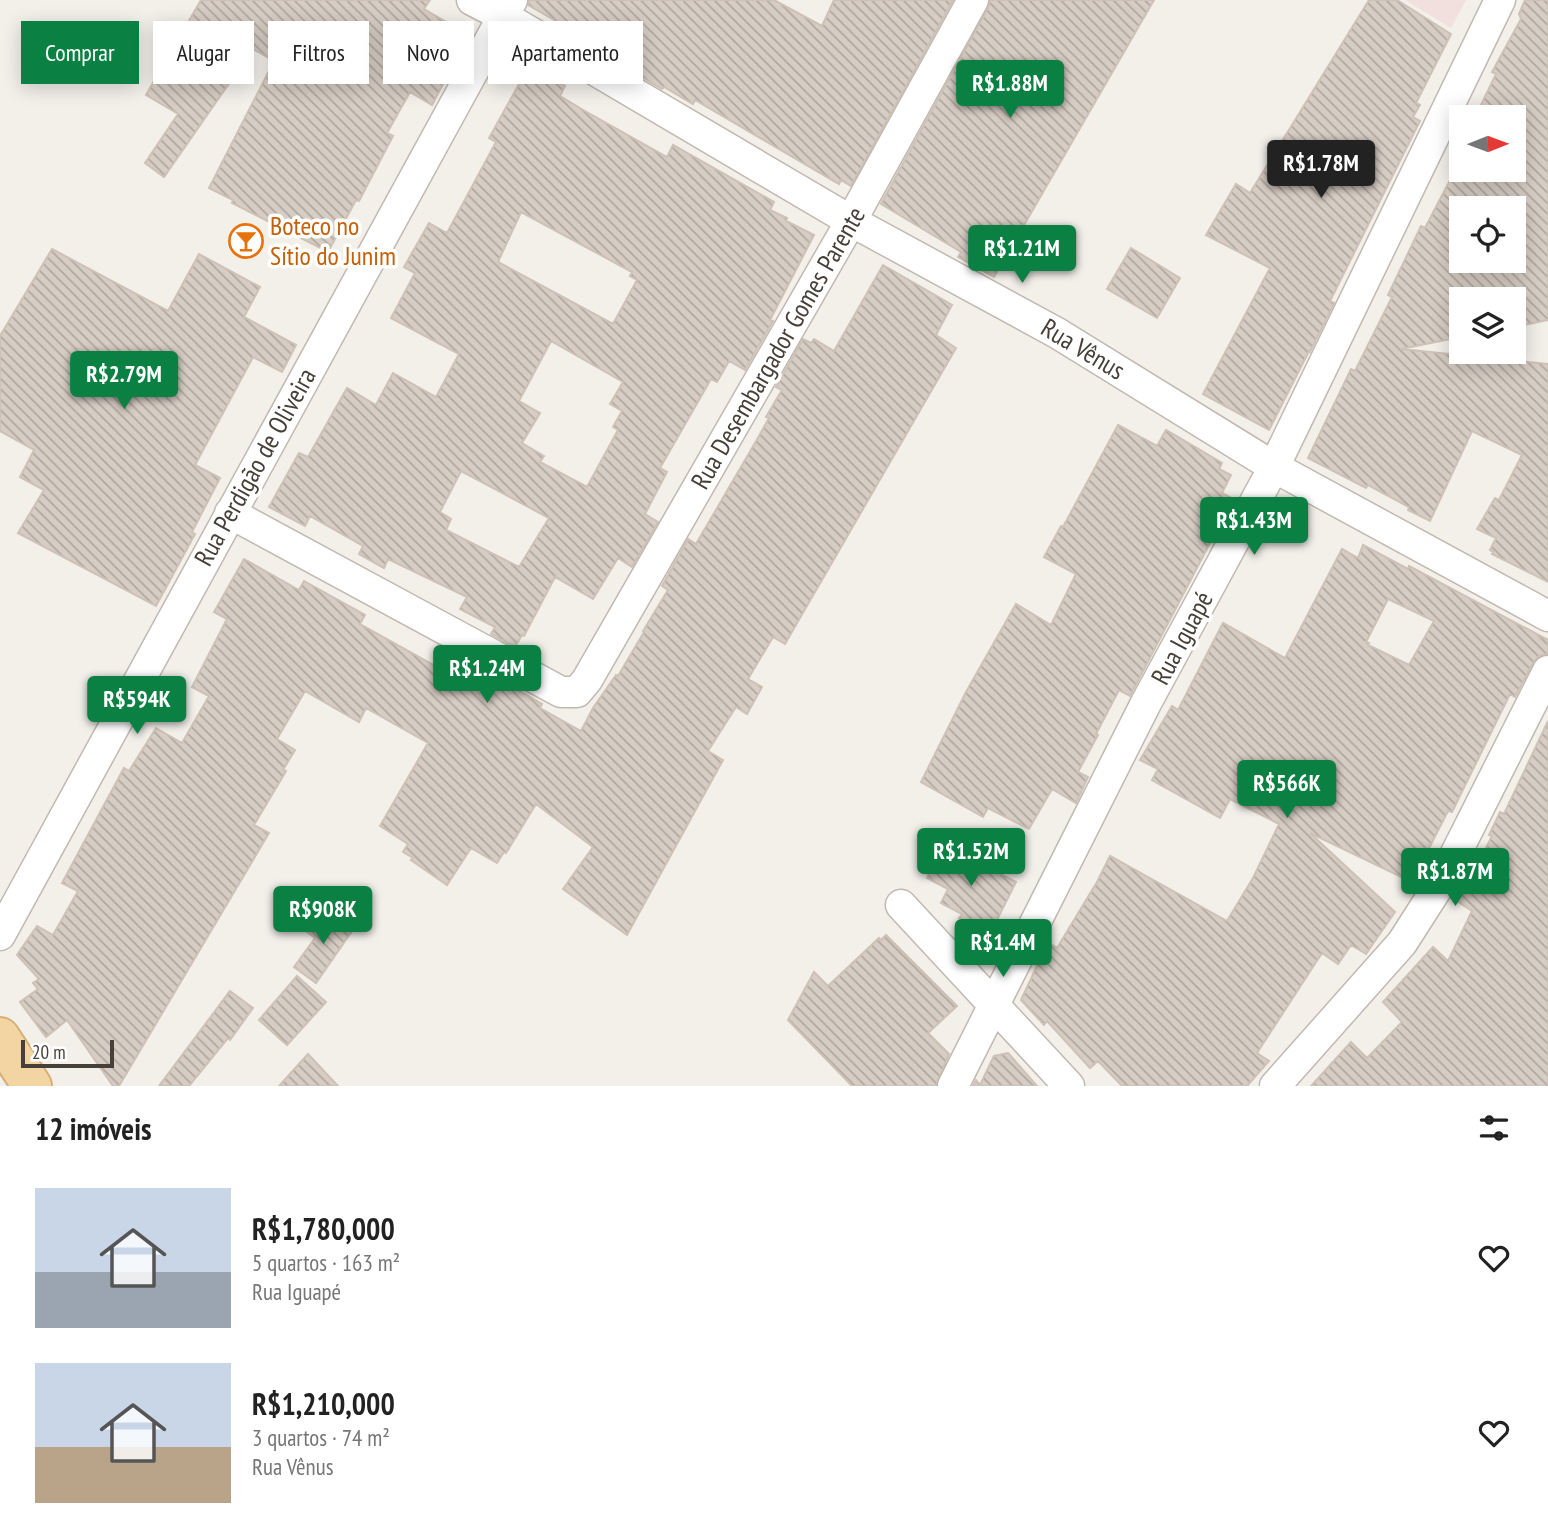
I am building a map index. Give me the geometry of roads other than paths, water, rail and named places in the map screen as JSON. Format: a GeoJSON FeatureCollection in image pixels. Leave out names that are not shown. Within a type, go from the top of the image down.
{"type":"FeatureCollection","features":[{"type":"Feature","properties":{"kind":"main road"},"geometry":{"type":"LineString","coordinates":[[0,1037],[32,1086]]}},
{"type":"Feature","properties":{"kind":"street","name":"Rua Vênus"},"geometry":{"type":"LineString","coordinates":[[472,0],[508,8],[851,221],[1058,333],[1274,467],[1548,616]]}},
{"type":"Feature","properties":{"kind":"street","name":"Rua Desembargador Gomes Parente"},"geometry":{"type":"LineString","coordinates":[[230,513],[561,692],[577,692],[587,680],[851,221],[973,0]]}},
{"type":"Feature","properties":{"kind":"street","name":"Rua Iguapé"},"geometry":{"type":"LineString","coordinates":[[953,1086],[1146,703],[1274,467],[1500,0]]}},
{"type":"Feature","properties":{"kind":"street","name":"Rua Perdigão de Oliveira"},"geometry":{"type":"LineString","coordinates":[[0,935],[508,8]]}},
{"type":"Feature","properties":{"kind":"street"},"geometry":{"type":"LineString","coordinates":[[1275,1086],[1402,943],[1443,879],[1548,671]]}},
{"type":"Feature","properties":{"kind":"street"},"geometry":{"type":"LineString","coordinates":[[901,905],[1069,1086]]}},
{"type":"Feature","properties":{"kind":"place","name":"Boteco no Sítio do Junim"},"geometry":{"type":"Point","coordinates":[246,241]}}]}
